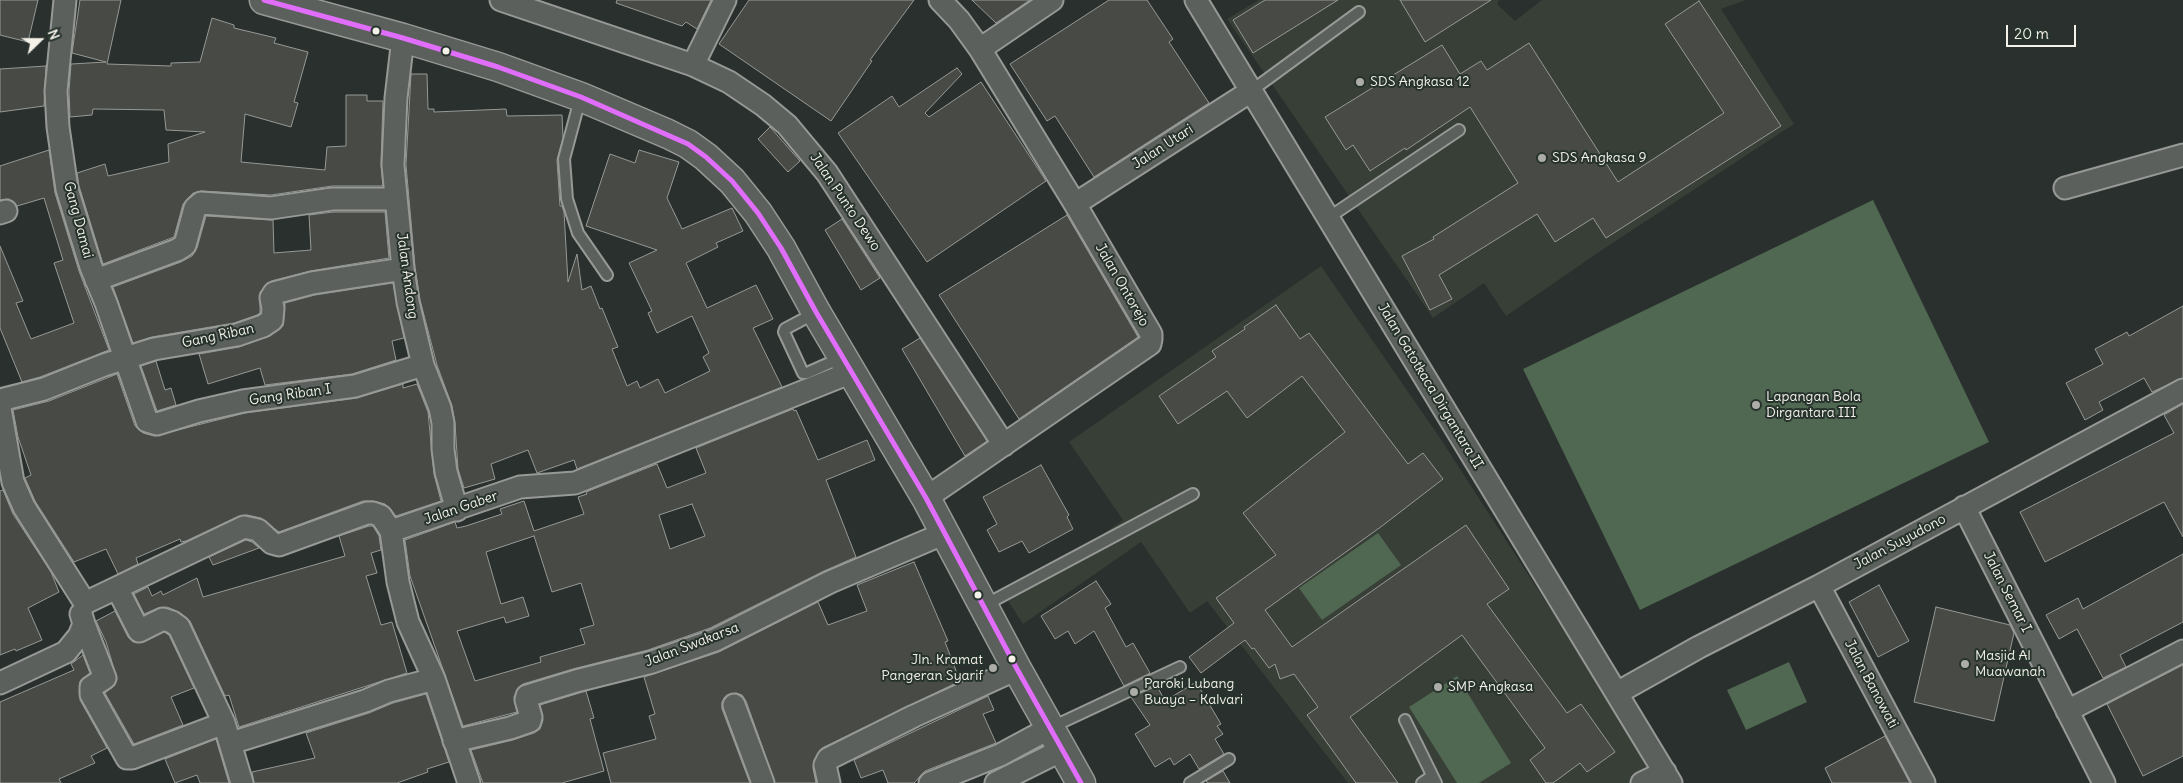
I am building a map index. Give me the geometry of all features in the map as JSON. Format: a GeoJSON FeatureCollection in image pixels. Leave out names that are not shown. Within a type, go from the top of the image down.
{"type":"FeatureCollection","features":[{"type":"Feature","properties":{"kind":"main road"},"geometry":{"type":"LineString","coordinates":[[264,0],[403,38],[498,67],[580,96],[668,134],[706,156],[732,181],[758,214],[781,248],[816,312],[926,498],[985,605],[1017,670],[1081,783]]}},
{"type":"Feature","properties":{"kind":"street","name":"Gang Damai"},"geometry":{"type":"LineString","coordinates":[[65,0],[56,92],[58,126],[67,189],[96,280],[106,303],[147,421],[151,424],[157,424]]}},
{"type":"Feature","properties":{"kind":"street","name":"Jalan Punto Dewo"},"geometry":{"type":"LineString","coordinates":[[501,0],[693,65],[729,82],[763,105],[787,125],[827,173],[1004,445]]}},
{"type":"Feature","properties":{"kind":"street"},"geometry":{"type":"LineString","coordinates":[[693,65],[725,0]]}},
{"type":"Feature","properties":{"kind":"street","name":"Jalan Ontorejo"},"geometry":{"type":"LineString","coordinates":[[926,498],[1150,344],[1151,341],[1151,334],[1075,204],[980,49],[959,20],[940,0]]}},
{"type":"Feature","properties":{"kind":"street"},"geometry":{"type":"LineString","coordinates":[[980,49],[1052,0]]}},
{"type":"Feature","properties":{"kind":"street","name":"Jalan Gatotkaca Dirgantara II"},"geometry":{"type":"LineString","coordinates":[[1196,0],[1668,777]]}},
{"type":"Feature","properties":{"kind":"street","name":"Jalan Andong"},"geometry":{"type":"LineString","coordinates":[[403,38],[396,98],[393,165],[403,269],[408,302],[424,365],[440,408],[446,472],[456,510]]}},
{"type":"Feature","properties":{"kind":"street","name":"Jalan Utari"},"geometry":{"type":"LineString","coordinates":[[1075,204],[1251,91]]}},
{"type":"Feature","properties":{"kind":"street"},"geometry":{"type":"LineString","coordinates":[[2065,188],[2183,155]]}},
{"type":"Feature","properties":{"kind":"street"},"geometry":{"type":"LineString","coordinates":[[96,280],[177,250],[185,245],[191,218],[195,208],[201,203],[271,208],[332,199],[396,199]]}},
{"type":"Feature","properties":{"kind":"street","name":"Gang Riban"},"geometry":{"type":"LineString","coordinates":[[125,359],[154,349],[237,335],[263,326],[272,320],[271,298],[274,293],[312,283],[403,269]]}},
{"type":"Feature","properties":{"kind":"street"},"geometry":{"type":"LineString","coordinates":[[0,400],[44,389],[104,365],[125,359]]}},
{"type":"Feature","properties":{"kind":"street","name":"Jalan Gaber"},"geometry":{"type":"LineString","coordinates":[[391,531],[520,487],[576,484],[848,364]]}},
{"type":"Feature","properties":{"kind":"street","name":"Gang Riban I"},"geometry":{"type":"LineString","coordinates":[[157,424],[199,411],[243,401],[355,386],[424,365]]}},
{"type":"Feature","properties":{"kind":"street","name":"Jalan Suyudono"},"geometry":{"type":"LineString","coordinates":[[1618,693],[1699,647],[1819,586],[2183,390]]}},
{"type":"Feature","properties":{"kind":"street"},"geometry":{"type":"LineString","coordinates":[[0,408],[7,484],[24,507],[85,613],[104,675],[102,681],[91,687],[91,694],[127,758],[365,701],[390,691],[434,680]]}},
{"type":"Feature","properties":{"kind":"street","name":"Jalan Semar I"},"geometry":{"type":"LineString","coordinates":[[1964,508],[2104,783]]}},
{"type":"Feature","properties":{"kind":"street"},"geometry":{"type":"LineString","coordinates":[[0,683],[66,652],[79,636],[85,613],[117,588],[244,527],[258,530],[272,543],[279,545],[367,513],[373,513],[382,516],[391,531],[398,582],[408,622],[434,680],[469,783]]}},
{"type":"Feature","properties":{"kind":"street","name":"Jalan Swakarsa"},"geometry":{"type":"LineString","coordinates":[[454,741],[510,728],[530,721],[531,717],[526,700],[528,696],[576,681],[652,662],[715,640],[830,582],[945,533]]}},
{"type":"Feature","properties":{"kind":"street","name":"Jalan Banowati"},"geometry":{"type":"LineString","coordinates":[[1819,586],[1924,783]]}},
{"type":"Feature","properties":{"kind":"street"},"geometry":{"type":"LineString","coordinates":[[117,588],[140,631],[163,620],[172,622],[179,627],[227,733],[242,783]]}},
{"type":"Feature","properties":{"kind":"street"},"geometry":{"type":"LineString","coordinates":[[2067,711],[2183,651]]}},
{"type":"Feature","properties":{"kind":"street"},"geometry":{"type":"LineString","coordinates":[[829,783],[825,765],[828,759],[914,716],[1017,670]]}},
{"type":"Feature","properties":{"kind":"street"},"geometry":{"type":"LineString","coordinates":[[734,705],[763,783]]}},
{"type":"Feature","properties":{"kind":"street"},"geometry":{"type":"LineString","coordinates":[[930,783],[1000,755],[1056,739]]}},
{"type":"Feature","properties":{"kind":"street"},"geometry":{"type":"LineString","coordinates":[[996,783],[1056,739]]}},
{"type":"Feature","properties":{"kind":"street"},"geometry":{"type":"LineString","coordinates":[[1642,783],[1668,777]]}},
{"type":"Feature","properties":{"kind":"lane"},"geometry":{"type":"LineString","coordinates":[[1251,91],[1359,12]]}},
{"type":"Feature","properties":{"kind":"lane"},"geometry":{"type":"LineString","coordinates":[[580,96],[564,160],[567,199],[578,233],[607,275]]}},
{"type":"Feature","properties":{"kind":"lane"},"geometry":{"type":"LineString","coordinates":[[1328,218],[1459,130]]}},
{"type":"Feature","properties":{"kind":"lane"},"geometry":{"type":"LineString","coordinates":[[816,312],[785,329],[784,332],[804,373],[848,364]]}},
{"type":"Feature","properties":{"kind":"lane"},"geometry":{"type":"LineString","coordinates":[[985,605],[1193,494]]}},
{"type":"Feature","properties":{"kind":"lane"},"geometry":{"type":"LineString","coordinates":[[1056,739],[1180,667]]}},
{"type":"Feature","properties":{"kind":"lane"},"geometry":{"type":"LineString","coordinates":[[1405,720],[1434,780],[1422,783]]}},
{"type":"Feature","properties":{"kind":"lane"},"geometry":{"type":"LineString","coordinates":[[1190,783],[1228,758]]}},
{"type":"Feature","properties":{"kind":"shaded area","name":"SDS Angkasa 9"},"geometry":{"type":"Polygon","coordinates":[[[1259,0],[1499,0],[1497,4],[1515,21],[1542,0],[1746,0],[1721,9],[1794,124],[1605,248],[1506,316],[1484,283],[1433,318],[1227,19],[1259,0]]]}},
{"type":"Feature","properties":{"kind":"shaded area"},"geometry":{"type":"Polygon","coordinates":[[[1321,266],[1440,438],[1657,774],[1638,783],[1348,783],[1207,601],[1190,613],[1141,542],[1023,624],[1008,601],[1123,520],[1069,442],[1321,266]]]}},
{"type":"Feature","properties":{"kind":"green space","name":"Lapangan Bola Dirgantara III"},"geometry":{"type":"Polygon","coordinates":[[[1873,200],[1989,442],[1640,610],[1523,369],[1873,200]]]}},
{"type":"Feature","properties":{"kind":"green space"},"geometry":{"type":"Polygon","coordinates":[[[1378,533],[1401,565],[1322,620],[1299,588],[1378,533]]]}},
{"type":"Feature","properties":{"kind":"green space"},"geometry":{"type":"Polygon","coordinates":[[[1789,662],[1807,702],[1746,730],[1727,690],[1789,662]]]}},
{"type":"Feature","properties":{"kind":"green space"},"geometry":{"type":"Polygon","coordinates":[[[1457,676],[1511,763],[1479,783],[1457,783],[1409,707],[1457,676]]]}},
{"type":"Feature","properties":{"kind":"building"},"geometry":{"type":"Polygon","coordinates":[[[0,0],[38,0],[28,42],[0,35],[0,0]]]}},
{"type":"Feature","properties":{"kind":"building"},"geometry":{"type":"Polygon","coordinates":[[[80,0],[121,0],[107,64],[171,66],[171,63],[200,62],[212,18],[234,25],[234,28],[276,38],[274,43],[308,52],[294,102],[298,103],[291,127],[245,114],[241,162],[325,170],[327,147],[346,146],[346,95],[367,95],[367,101],[383,101],[381,164],[383,186],[332,186],[271,195],[201,191],[193,193],[183,204],[174,237],[103,264],[79,186],[77,173],[105,164],[108,176],[169,162],[168,144],[205,132],[166,130],[164,110],[93,109],[92,115],[70,117],[71,64],[106,62],[72,53],[80,0]]]}},
{"type":"Feature","properties":{"kind":"building"},"geometry":{"type":"Polygon","coordinates":[[[617,0],[711,0],[697,29],[686,22],[682,26],[616,3],[617,0]]]}},
{"type":"Feature","properties":{"kind":"building"},"geometry":{"type":"Polygon","coordinates":[[[749,0],[914,0],[870,60],[872,61],[831,121],[719,44],[749,0]]]}},
{"type":"Feature","properties":{"kind":"building"},"geometry":{"type":"Polygon","coordinates":[[[972,0],[1030,0],[996,23],[972,0]]]}},
{"type":"Feature","properties":{"kind":"building"},"geometry":{"type":"Polygon","coordinates":[[[1109,0],[1147,0],[1173,39],[1169,42],[1209,103],[1094,177],[1055,116],[1047,121],[1010,64],[1109,0]]]}},
{"type":"Feature","properties":{"kind":"building"},"geometry":{"type":"Polygon","coordinates":[[[1265,0],[1338,0],[1253,53],[1233,20],[1265,0]]]}},
{"type":"Feature","properties":{"kind":"building"},"geometry":{"type":"Polygon","coordinates":[[[1400,0],[1491,0],[1425,42],[1400,0]]]}},
{"type":"Feature","properties":{"kind":"building"},"geometry":{"type":"Polygon","coordinates":[[[1699,1],[1781,126],[1606,238],[1593,218],[1555,242],[1537,214],[1439,275],[1452,299],[1430,310],[1402,256],[1434,239],[1433,237],[1518,183],[1470,107],[1406,150],[1405,148],[1370,171],[1353,145],[1346,150],[1325,117],[1442,45],[1460,74],[1481,61],[1487,70],[1529,43],[1618,182],[1724,113],[1665,24],[1699,1]]]}},
{"type":"Feature","properties":{"kind":"building"},"geometry":{"type":"Polygon","coordinates":[[[46,66],[44,106],[0,112],[0,69],[46,66]]]}},
{"type":"Feature","properties":{"kind":"building"},"geometry":{"type":"Polygon","coordinates":[[[957,68],[962,74],[925,113],[929,117],[981,82],[1046,181],[927,262],[838,133],[892,96],[899,107],[957,68]]]}},
{"type":"Feature","properties":{"kind":"building"},"geometry":{"type":"Polygon","coordinates":[[[411,74],[427,74],[428,109],[434,109],[434,112],[506,109],[507,116],[562,115],[563,138],[557,160],[560,206],[562,206],[564,212],[568,282],[577,254],[582,290],[591,286],[600,309],[602,308],[618,347],[612,349],[627,386],[637,381],[640,388],[658,379],[665,393],[710,371],[703,357],[709,353],[692,316],[657,333],[648,313],[652,311],[629,263],[657,250],[586,226],[610,154],[635,163],[639,150],[679,162],[667,198],[682,229],[732,208],[743,231],[716,243],[718,247],[686,263],[707,308],[756,285],[773,319],[753,328],[782,387],[577,469],[574,460],[537,473],[528,450],[491,464],[495,479],[464,488],[458,469],[452,406],[437,365],[420,300],[415,267],[406,165],[411,74]]]}},
{"type":"Feature","properties":{"kind":"building"},"geometry":{"type":"Polygon","coordinates":[[[770,127],[800,161],[788,172],[758,139],[770,127]]]}},
{"type":"Feature","properties":{"kind":"building"},"geometry":{"type":"Polygon","coordinates":[[[49,150],[55,193],[79,271],[109,350],[40,377],[22,382],[0,328],[0,246],[23,301],[16,303],[31,339],[74,323],[54,263],[63,260],[44,198],[17,206],[9,199],[0,200],[0,166],[49,150]]]}},
{"type":"Feature","properties":{"kind":"building"},"geometry":{"type":"Polygon","coordinates":[[[333,212],[385,212],[389,258],[310,271],[271,281],[260,292],[260,313],[257,315],[234,323],[152,337],[133,343],[113,287],[181,262],[192,256],[197,248],[206,216],[273,220],[274,253],[311,250],[309,215],[333,212]]]}},
{"type":"Feature","properties":{"kind":"building"},"geometry":{"type":"Polygon","coordinates":[[[1067,215],[1138,337],[1019,419],[939,295],[1067,215]]]}},
{"type":"Feature","properties":{"kind":"building"},"geometry":{"type":"Polygon","coordinates":[[[842,219],[880,278],[861,290],[825,230],[842,219]]]}},
{"type":"Feature","properties":{"kind":"building"},"geometry":{"type":"Polygon","coordinates":[[[393,283],[404,338],[392,341],[396,360],[352,374],[265,385],[260,368],[208,384],[199,354],[239,347],[270,336],[283,326],[285,303],[315,295],[393,283]]]}},
{"type":"Feature","properties":{"kind":"building"},"geometry":{"type":"Polygon","coordinates":[[[1276,305],[1300,339],[1309,333],[1408,464],[1423,453],[1443,479],[1382,526],[1265,610],[1292,647],[1466,525],[1509,589],[1487,604],[1567,713],[1581,704],[1615,752],[1587,772],[1580,763],[1553,783],[1546,783],[1530,760],[1545,748],[1462,635],[1350,717],[1398,783],[1356,783],[1307,715],[1318,707],[1294,674],[1280,679],[1275,664],[1269,668],[1254,648],[1252,649],[1245,640],[1201,673],[1189,657],[1234,623],[1216,598],[1276,555],[1243,513],[1345,432],[1302,376],[1247,418],[1227,391],[1178,424],[1159,396],[1216,357],[1212,351],[1276,305]]]}},
{"type":"Feature","properties":{"kind":"building"},"geometry":{"type":"Polygon","coordinates":[[[2183,306],[2183,378],[2152,392],[2144,378],[2099,402],[2103,410],[2085,420],[2066,383],[2103,364],[2095,349],[2127,332],[2129,336],[2183,306]]]}},
{"type":"Feature","properties":{"kind":"building"},"geometry":{"type":"Polygon","coordinates":[[[920,338],[987,441],[965,456],[902,349],[920,338]]]}},
{"type":"Feature","properties":{"kind":"building"},"geometry":{"type":"Polygon","coordinates":[[[156,361],[165,390],[171,388],[176,405],[157,411],[141,366],[156,361]]]}},
{"type":"Feature","properties":{"kind":"building"},"geometry":{"type":"Polygon","coordinates":[[[117,374],[135,426],[143,433],[154,436],[245,413],[357,398],[403,384],[403,388],[417,384],[428,412],[434,474],[441,501],[396,516],[385,504],[363,501],[279,532],[261,518],[247,515],[239,516],[186,541],[181,542],[180,539],[136,558],[138,564],[118,574],[106,549],[74,562],[35,501],[25,478],[31,475],[18,437],[13,410],[49,401],[117,374]]]}},
{"type":"Feature","properties":{"kind":"building"},"geometry":{"type":"Polygon","coordinates":[[[2183,404],[2183,537],[2164,502],[2045,562],[2020,512],[2174,433],[2164,415],[2183,404]]]}},
{"type":"Feature","properties":{"kind":"building"},"geometry":{"type":"Polygon","coordinates":[[[793,409],[794,411],[796,410],[818,460],[867,440],[875,460],[826,480],[856,557],[710,628],[648,650],[523,684],[518,688],[514,697],[517,712],[463,726],[410,576],[405,540],[455,522],[457,528],[466,526],[502,514],[500,509],[524,501],[534,531],[584,514],[578,497],[587,494],[586,492],[657,464],[667,488],[706,473],[696,448],[793,409]],[[692,504],[659,515],[670,549],[705,536],[692,504]],[[534,536],[486,552],[501,604],[523,597],[529,616],[506,623],[504,617],[457,631],[475,681],[541,662],[540,657],[585,644],[580,629],[594,625],[581,583],[552,592],[534,536]]]}},
{"type":"Feature","properties":{"kind":"building"},"geometry":{"type":"Polygon","coordinates":[[[1041,465],[1069,515],[1067,517],[1073,529],[1029,553],[1022,541],[999,552],[987,530],[997,524],[983,497],[1041,465]]]}},
{"type":"Feature","properties":{"kind":"building"},"geometry":{"type":"Polygon","coordinates":[[[3,490],[13,514],[51,572],[59,592],[28,608],[42,640],[16,651],[15,649],[0,655],[0,491],[3,490]]]}},
{"type":"Feature","properties":{"kind":"building"},"geometry":{"type":"Polygon","coordinates":[[[373,526],[379,536],[381,550],[371,553],[377,573],[366,576],[381,625],[392,622],[407,673],[239,727],[229,695],[225,696],[190,621],[179,612],[167,607],[158,608],[144,614],[134,594],[148,587],[152,596],[161,591],[163,595],[197,578],[203,597],[345,556],[339,536],[373,526]]]}},
{"type":"Feature","properties":{"kind":"building"},"geometry":{"type":"Polygon","coordinates":[[[246,540],[259,548],[213,565],[209,557],[246,540]]]}},
{"type":"Feature","properties":{"kind":"building"},"geometry":{"type":"Polygon","coordinates":[[[2183,554],[2183,622],[2120,655],[2126,667],[2103,678],[2077,629],[2059,639],[2046,615],[2078,598],[2083,609],[2183,554]]]}},
{"type":"Feature","properties":{"kind":"building"},"geometry":{"type":"Polygon","coordinates":[[[914,562],[948,641],[945,642],[960,681],[822,748],[814,760],[813,768],[816,783],[775,783],[746,701],[742,695],[736,693],[725,697],[722,702],[722,709],[750,783],[611,783],[603,753],[656,739],[649,716],[655,714],[644,677],[719,652],[818,602],[828,625],[867,611],[857,585],[914,562]]]}},
{"type":"Feature","properties":{"kind":"building"},"geometry":{"type":"Polygon","coordinates":[[[1096,581],[1111,604],[1105,608],[1126,647],[1133,643],[1150,673],[1124,686],[1094,631],[1075,644],[1068,631],[1055,639],[1041,616],[1096,581]]]}},
{"type":"Feature","properties":{"kind":"building"},"geometry":{"type":"Polygon","coordinates":[[[1879,585],[1909,641],[1878,657],[1849,602],[1879,585]]]}},
{"type":"Feature","properties":{"kind":"building","name":"Masjid Al Muawanah"},"geometry":{"type":"Polygon","coordinates":[[[1936,607],[2010,625],[2014,633],[1994,721],[1914,702],[1936,607]]]}},
{"type":"Feature","properties":{"kind":"building"},"geometry":{"type":"Polygon","coordinates":[[[115,611],[128,637],[133,642],[144,642],[164,632],[169,635],[194,688],[171,697],[183,725],[134,744],[105,693],[115,685],[117,679],[106,642],[96,621],[115,611]]]}},
{"type":"Feature","properties":{"kind":"building"},"geometry":{"type":"Polygon","coordinates":[[[83,655],[90,673],[80,681],[80,700],[107,748],[91,756],[95,763],[59,779],[61,783],[0,783],[0,702],[74,670],[71,664],[83,655]]]}},
{"type":"Feature","properties":{"kind":"building"},"geometry":{"type":"Polygon","coordinates":[[[2183,665],[2183,756],[2143,776],[2107,704],[2183,665]]]}},
{"type":"Feature","properties":{"kind":"building"},"geometry":{"type":"Polygon","coordinates":[[[1196,682],[1221,724],[1217,726],[1223,734],[1215,739],[1224,754],[1199,769],[1190,754],[1174,765],[1170,758],[1155,767],[1135,734],[1150,725],[1131,697],[1157,686],[1165,701],[1196,682]]]}},
{"type":"Feature","properties":{"kind":"building"},"geometry":{"type":"Polygon","coordinates":[[[586,691],[594,718],[590,719],[604,771],[562,783],[483,783],[471,750],[534,733],[540,729],[543,720],[540,705],[586,691]]]}},
{"type":"Feature","properties":{"kind":"building"},"geometry":{"type":"Polygon","coordinates":[[[426,694],[449,762],[427,769],[428,772],[397,783],[254,783],[252,772],[315,758],[306,733],[369,713],[393,703],[426,694]]]}},
{"type":"Feature","properties":{"kind":"building"},"geometry":{"type":"Polygon","coordinates":[[[988,696],[994,710],[983,714],[996,743],[925,771],[914,783],[888,783],[883,770],[861,778],[854,760],[988,696]]]}},
{"type":"Feature","properties":{"kind":"building"},"geometry":{"type":"Polygon","coordinates":[[[1885,736],[1910,783],[1832,783],[1825,768],[1885,736]]]}},
{"type":"Feature","properties":{"kind":"building"},"geometry":{"type":"Polygon","coordinates":[[[216,739],[229,783],[200,783],[197,775],[175,783],[165,759],[216,739]]]}},
{"type":"Feature","properties":{"kind":"building"},"geometry":{"type":"Polygon","coordinates":[[[1223,771],[1230,783],[1208,783],[1206,781],[1223,771]]]}},
{"type":"Feature","properties":{"kind":"transit line"},"geometry":{"type":"LineString","coordinates":[[264,0],[403,38],[498,67],[581,97],[688,144],[706,157],[732,181],[758,213],[781,248],[816,312],[926,498],[1017,669],[1081,783]]}},
{"type":"Feature","properties":{"kind":"place","name":"SDS Angkasa 12"},"geometry":{"type":"Point","coordinates":[1360,82]}},
{"type":"Feature","properties":{"kind":"place","name":"SDS Angkasa 9"},"geometry":{"type":"Point","coordinates":[1542,158]}},
{"type":"Feature","properties":{"kind":"place","name":"Lapangan Bola Dirgantara III"},"geometry":{"type":"Point","coordinates":[1756,405]}},
{"type":"Feature","properties":{"kind":"place","name":"Masjid Al Muawanah"},"geometry":{"type":"Point","coordinates":[1965,664]}},
{"type":"Feature","properties":{"kind":"place","name":"Jln. Kramat Pangeran Syarif"},"geometry":{"type":"Point","coordinates":[993,668]}},
{"type":"Feature","properties":{"kind":"place","name":"SMP Angkasa"},"geometry":{"type":"Point","coordinates":[1438,687]}},
{"type":"Feature","properties":{"kind":"place","name":"Paroki Lubang Buaya – Kalvari"},"geometry":{"type":"Point","coordinates":[1134,692]}}]}
